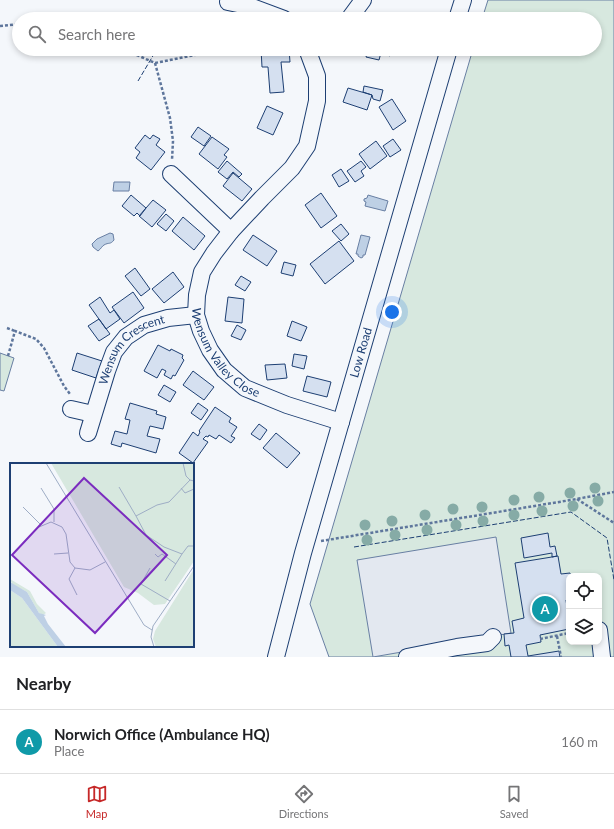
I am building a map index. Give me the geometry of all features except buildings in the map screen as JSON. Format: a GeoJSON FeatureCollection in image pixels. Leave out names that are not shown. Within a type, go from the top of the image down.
{"type":"FeatureCollection","features":[{"type":"Feature","properties":{"kind":"street"},"geometry":{"type":"LineString","coordinates":[[354,12],[363,0]]}},
{"type":"Feature","properties":{"kind":"street"},"geometry":{"type":"LineString","coordinates":[[459,12],[463,0]]}},
{"type":"Feature","properties":{"kind":"street"},"geometry":{"type":"LineString","coordinates":[[243,7],[260,12]]}},
{"type":"Feature","properties":{"kind":"street","name":"Wensum Valley Close"},"geometry":{"type":"LineString","coordinates":[[310,56],[317,76],[317,101],[307,146],[292,168],[231,231],[214,253],[202,272],[197,295],[196,315],[201,331],[210,350],[224,370],[245,388],[287,405],[341,422]]}},
{"type":"Feature","properties":{"kind":"street","name":"Low Road"},"geometry":{"type":"LineString","coordinates":[[276,657],[306,544],[447,56]]}},
{"type":"Feature","properties":{"kind":"street"},"geometry":{"type":"LineString","coordinates":[[171,174],[231,231]]}},
{"type":"Feature","properties":{"kind":"street","name":"Wensum Crescent"},"geometry":{"type":"LineString","coordinates":[[88,433],[106,370],[114,352],[126,337],[144,325],[168,318],[196,315]]}},
{"type":"Feature","properties":{"kind":"street"},"geometry":{"type":"LineString","coordinates":[[72,408],[93,414]]}},
{"type":"Feature","properties":{"kind":"street"},"geometry":{"type":"LineString","coordinates":[[406,657],[487,643],[493,637]]}},
{"type":"Feature","properties":{"kind":"street"},"geometry":{"type":"LineString","coordinates":[[601,645],[602,657]]}},
{"type":"Feature","properties":{"kind":"path"},"geometry":{"type":"LineString","coordinates":[[0,26],[12,25]]}},
{"type":"Feature","properties":{"kind":"path"},"geometry":{"type":"LineString","coordinates":[[139,56],[155,63],[190,56]]}},
{"type":"Feature","properties":{"kind":"path"},"geometry":{"type":"LineString","coordinates":[[155,63],[170,118],[173,141],[171,174]]}},
{"type":"Feature","properties":{"kind":"path"},"geometry":{"type":"LineString","coordinates":[[8,328],[36,339],[44,348],[64,386],[72,396],[72,408]]}},
{"type":"Feature","properties":{"kind":"path"},"geometry":{"type":"LineString","coordinates":[[8,356],[15,331]]}},
{"type":"Feature","properties":{"kind":"path"},"geometry":{"type":"LineString","coordinates":[[306,544],[614,492]]}},
{"type":"Feature","properties":{"kind":"path"},"geometry":{"type":"LineString","coordinates":[[577,499],[614,523]]}},
{"type":"Feature","properties":{"kind":"path"},"geometry":{"type":"LineString","coordinates":[[540,639],[566,634]]}},
{"type":"Feature","properties":{"kind":"path"},"geometry":{"type":"LineString","coordinates":[[557,636],[561,657]]}},
{"type":"Feature","properties":{"kind":"shaded area"},"geometry":{"type":"Polygon","coordinates":[[[488,0],[614,0],[614,657],[329,657],[310,604],[471,56],[602,56],[602,12],[484,12],[488,0]]]}},
{"type":"Feature","properties":{"kind":"shaded area"},"geometry":{"type":"Polygon","coordinates":[[[0,353],[14,358],[4,391],[0,390],[0,353]]]}},
{"type":"Feature","properties":{"kind":"shaded area"},"geometry":{"type":"Polygon","coordinates":[[[496,537],[511,633],[373,657],[357,560],[496,537]]]}},
{"type":"Feature","properties":{"kind":"water"},"geometry":{"type":"Polygon","coordinates":[[[114,182],[130,182],[129,191],[113,191],[114,182]]]}},
{"type":"Feature","properties":{"kind":"water"},"geometry":{"type":"Polygon","coordinates":[[[368,195],[388,201],[385,211],[365,206],[366,202],[364,199],[367,198],[368,195]]]}},
{"type":"Feature","properties":{"kind":"water"},"geometry":{"type":"Polygon","coordinates":[[[110,233],[113,234],[113,242],[104,245],[98,251],[93,247],[92,244],[97,239],[110,233]]]}},
{"type":"Feature","properties":{"kind":"water"},"geometry":{"type":"Polygon","coordinates":[[[361,235],[370,237],[365,255],[361,258],[358,254],[356,254],[361,235]]]}},
{"type":"Feature","properties":{"kind":"fence"},"geometry":{"type":"LineString","coordinates":[[138,81],[153,56]]}},
{"type":"Feature","properties":{"kind":"fence"},"geometry":{"type":"LineString","coordinates":[[354,547],[571,512],[607,538],[614,580]]}},
{"type":"Feature","properties":{"kind":"place","name":"Norwich Office (Ambulance HQ)"},"geometry":{"type":"Point","coordinates":[545,609]}}]}
